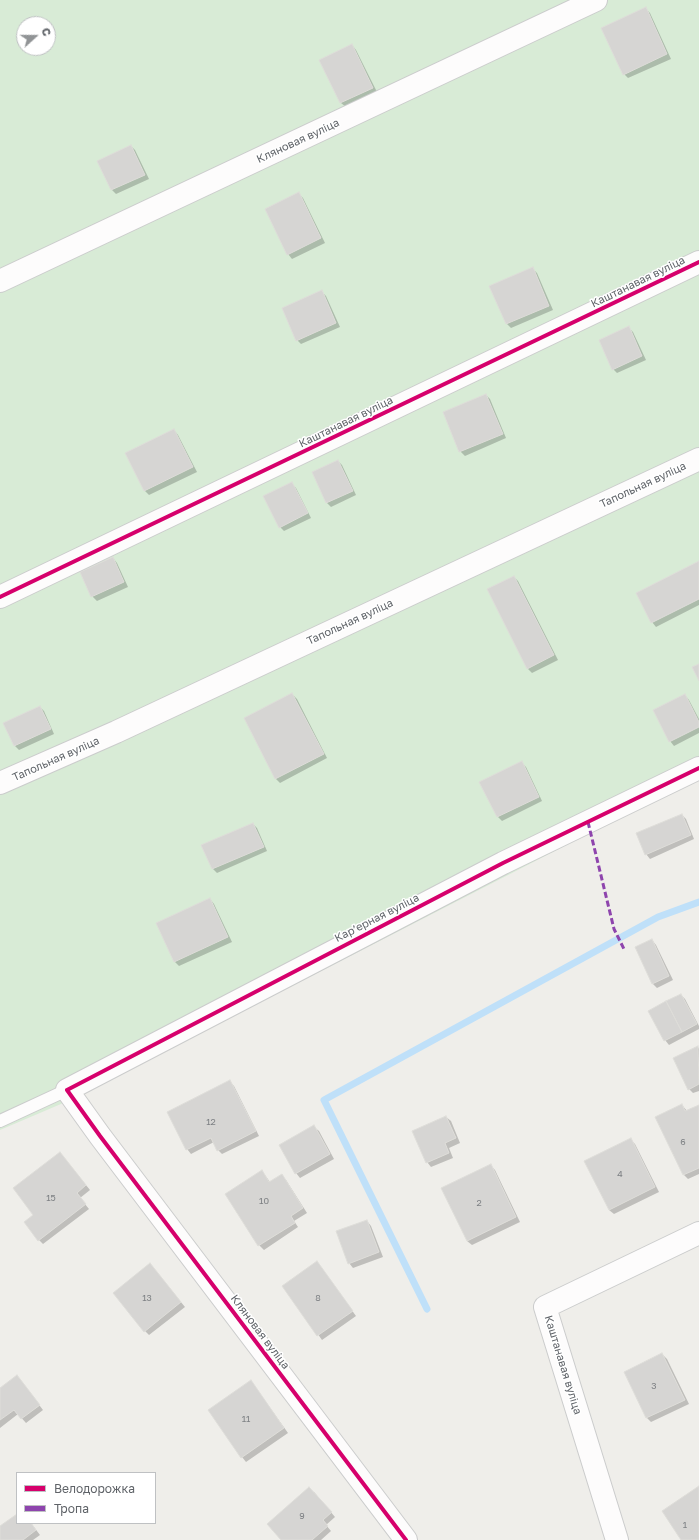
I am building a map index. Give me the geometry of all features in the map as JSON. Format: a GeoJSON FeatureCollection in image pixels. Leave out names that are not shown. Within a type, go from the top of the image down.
{"type":"FeatureCollection","features":[{"type":"Feature","properties":{"kind":"street","name":"Кляновая вуліца"},"geometry":{"type":"LineString","coordinates":[[0,281],[596,0]]}},
{"type":"Feature","properties":{"kind":"street","name":"Каштанавая вуліца"},"geometry":{"type":"LineString","coordinates":[[0,597],[699,262]]}},
{"type":"Feature","properties":{"kind":"street","name":"Тапольная вуліца"},"geometry":{"type":"LineString","coordinates":[[0,783],[116,732],[699,459]]}},
{"type":"Feature","properties":{"kind":"street","name":"Карʼерная вуліца"},"geometry":{"type":"LineString","coordinates":[[67,1090],[496,866],[699,768]]}},
{"type":"Feature","properties":{"kind":"street","name":"Кляновая вуліца"},"geometry":{"type":"LineString","coordinates":[[67,1090],[100,1136],[406,1540]]}},
{"type":"Feature","properties":{"kind":"street","name":"Каштанавая вуліца"},"geometry":{"type":"LineString","coordinates":[[616,1540],[545,1308],[699,1233]]}},
{"type":"Feature","properties":{"kind":"lane"},"geometry":{"type":"LineString","coordinates":[[0,1121],[67,1090]]}},
{"type":"Feature","properties":{"kind":"green space"},"geometry":{"type":"Polygon","coordinates":[[[0,0],[699,0],[699,777],[68,1101],[0,1130],[0,0]]]}},
{"type":"Feature","properties":{"kind":"building"},"geometry":{"type":"Polygon","coordinates":[[[646,7],[667,54],[623,75],[601,28],[646,7]]]}},
{"type":"Feature","properties":{"kind":"building"},"geometry":{"type":"Polygon","coordinates":[[[352,44],[373,88],[340,103],[319,60],[352,44]]]}},
{"type":"Feature","properties":{"kind":"building"},"geometry":{"type":"Polygon","coordinates":[[[131,145],[145,175],[111,190],[97,161],[131,145]]]}},
{"type":"Feature","properties":{"kind":"building"},"geometry":{"type":"Polygon","coordinates":[[[299,192],[321,238],[287,255],[265,209],[299,192]]]}},
{"type":"Feature","properties":{"kind":"building"},"geometry":{"type":"Polygon","coordinates":[[[533,267],[549,306],[506,324],[489,286],[533,267]]]}},
{"type":"Feature","properties":{"kind":"building"},"geometry":{"type":"Polygon","coordinates":[[[322,290],[336,323],[296,341],[282,308],[322,290]]]}},
{"type":"Feature","properties":{"kind":"building"},"geometry":{"type":"Polygon","coordinates":[[[629,326],[642,356],[612,370],[599,340],[629,326]]]}},
{"type":"Feature","properties":{"kind":"building"},"geometry":{"type":"Polygon","coordinates":[[[486,394],[503,434],[459,452],[443,412],[486,394]]]}},
{"type":"Feature","properties":{"kind":"building"},"geometry":{"type":"Polygon","coordinates":[[[174,429],[193,467],[144,491],[125,453],[174,429]]]}},
{"type":"Feature","properties":{"kind":"building"},"geometry":{"type":"Polygon","coordinates":[[[338,460],[353,491],[326,503],[312,472],[338,460]]]}},
{"type":"Feature","properties":{"kind":"building"},"geometry":{"type":"Polygon","coordinates":[[[292,482],[308,513],[279,528],[263,496],[292,482]]]}},
{"type":"Feature","properties":{"kind":"building"},"geometry":{"type":"Polygon","coordinates":[[[113,557],[124,582],[91,597],[80,572],[113,557]]]}},
{"type":"Feature","properties":{"kind":"building"},"geometry":{"type":"Polygon","coordinates":[[[699,561],[699,599],[651,623],[636,593],[699,561]]]}},
{"type":"Feature","properties":{"kind":"building"},"geometry":{"type":"Polygon","coordinates":[[[514,576],[554,655],[527,669],[487,589],[514,576]]]}},
{"type":"Feature","properties":{"kind":"building"},"geometry":{"type":"Polygon","coordinates":[[[699,664],[699,681],[692,667],[699,664]]]}},
{"type":"Feature","properties":{"kind":"building"},"geometry":{"type":"Polygon","coordinates":[[[292,693],[324,754],[275,779],[244,718],[292,693]]]}},
{"type":"Feature","properties":{"kind":"building"},"geometry":{"type":"Polygon","coordinates":[[[685,694],[699,722],[699,727],[669,742],[653,710],[685,694]]]}},
{"type":"Feature","properties":{"kind":"building"},"geometry":{"type":"Polygon","coordinates":[[[40,706],[51,729],[14,746],[3,723],[40,706]]]}},
{"type":"Feature","properties":{"kind":"building"},"geometry":{"type":"Polygon","coordinates":[[[522,761],[539,797],[497,817],[479,782],[522,761]]]}},
{"type":"Feature","properties":{"kind":"building"},"geometry":{"type":"Polygon","coordinates":[[[682,814],[691,835],[645,855],[636,833],[682,814]]]}},
{"type":"Feature","properties":{"kind":"building"},"geometry":{"type":"Polygon","coordinates":[[[253,823],[264,847],[212,869],[201,845],[253,823]]]}},
{"type":"Feature","properties":{"kind":"building"},"geometry":{"type":"Polygon","coordinates":[[[210,898],[228,937],[174,962],[156,923],[210,898]]]}},
{"type":"Feature","properties":{"kind":"building"},"geometry":{"type":"Polygon","coordinates":[[[652,939],[669,976],[652,984],[635,947],[652,939]]]}},
{"type":"Feature","properties":{"kind":"building"},"geometry":{"type":"Polygon","coordinates":[[[681,994],[697,1024],[682,1032],[666,1001],[681,994]]]}},
{"type":"Feature","properties":{"kind":"building"},"geometry":{"type":"Polygon","coordinates":[[[666,1001],[682,1032],[664,1041],[648,1011],[666,1001]]]}},
{"type":"Feature","properties":{"kind":"building"},"geometry":{"type":"Polygon","coordinates":[[[698,1046],[699,1084],[688,1090],[673,1058],[698,1046]]]}},
{"type":"Feature","properties":{"kind":"building"},"geometry":{"type":"Polygon","coordinates":[[[230,1080],[256,1131],[217,1151],[211,1138],[186,1150],[167,1112],[230,1080]]]}},
{"type":"Feature","properties":{"kind":"building"},"geometry":{"type":"Polygon","coordinates":[[[682,1104],[685,1111],[699,1105],[699,1168],[683,1175],[655,1117],[682,1104]]]}},
{"type":"Feature","properties":{"kind":"building"},"geometry":{"type":"Polygon","coordinates":[[[446,1116],[456,1138],[445,1143],[449,1153],[426,1163],[412,1131],[446,1116]]]}},
{"type":"Feature","properties":{"kind":"building"},"geometry":{"type":"Polygon","coordinates":[[[314,1125],[330,1154],[295,1174],[279,1145],[314,1125]]]}},
{"type":"Feature","properties":{"kind":"building"},"geometry":{"type":"Polygon","coordinates":[[[631,1138],[655,1187],[609,1210],[584,1161],[631,1138]]]}},
{"type":"Feature","properties":{"kind":"building"},"geometry":{"type":"Polygon","coordinates":[[[60,1152],[86,1185],[77,1193],[86,1204],[38,1241],[24,1222],[33,1215],[13,1188],[60,1152]]]}},
{"type":"Feature","properties":{"kind":"building"},"geometry":{"type":"Polygon","coordinates":[[[491,1164],[516,1217],[467,1241],[441,1188],[491,1164]]]}},
{"type":"Feature","properties":{"kind":"building"},"geometry":{"type":"Polygon","coordinates":[[[262,1170],[269,1182],[282,1174],[303,1208],[291,1216],[295,1223],[258,1246],[225,1194],[262,1170]]]}},
{"type":"Feature","properties":{"kind":"building"},"geometry":{"type":"Polygon","coordinates":[[[367,1220],[379,1252],[348,1264],[336,1231],[367,1220]]]}},
{"type":"Feature","properties":{"kind":"building"},"geometry":{"type":"Polygon","coordinates":[[[317,1261],[353,1311],[317,1336],[282,1286],[317,1261]]]}},
{"type":"Feature","properties":{"kind":"building"},"geometry":{"type":"Polygon","coordinates":[[[150,1263],[181,1302],[144,1332],[113,1293],[150,1263]]]}},
{"type":"Feature","properties":{"kind":"building"},"geometry":{"type":"Polygon","coordinates":[[[662,1353],[685,1400],[646,1418],[624,1372],[662,1353]]]}},
{"type":"Feature","properties":{"kind":"building"},"geometry":{"type":"Polygon","coordinates":[[[17,1375],[40,1405],[21,1419],[14,1410],[0,1420],[0,1388],[17,1375]]]}},
{"type":"Feature","properties":{"kind":"building"},"geometry":{"type":"Polygon","coordinates":[[[251,1380],[284,1428],[241,1458],[208,1410],[251,1380]]]}},
{"type":"Feature","properties":{"kind":"building"},"geometry":{"type":"Polygon","coordinates":[[[699,1486],[699,1540],[681,1540],[662,1511],[699,1486]]]}},
{"type":"Feature","properties":{"kind":"building"},"geometry":{"type":"Polygon","coordinates":[[[309,1487],[332,1512],[323,1520],[328,1526],[312,1540],[281,1540],[267,1524],[309,1487]]]}},
{"type":"Feature","properties":{"kind":"building"},"geometry":{"type":"Polygon","coordinates":[[[16,1515],[16,1524],[32,1524],[36,1530],[23,1540],[0,1540],[0,1526],[16,1515]]]}},
{"type":"Feature","properties":{"kind":"waterway"},"geometry":{"type":"LineString","coordinates":[[427,1309],[324,1100],[658,917],[699,902]]}},
{"type":"Feature","properties":{"kind":"marked path"},"geometry":{"type":"LineString","coordinates":[[588,822],[614,929],[624,949]]}},
{"type":"Feature","properties":{"kind":"cycle path"},"geometry":{"type":"LineString","coordinates":[[0,597],[699,262]]}},
{"type":"Feature","properties":{"kind":"cycle path"},"geometry":{"type":"LineString","coordinates":[[406,1540],[100,1136],[67,1090],[503,863],[699,768]]}}]}
